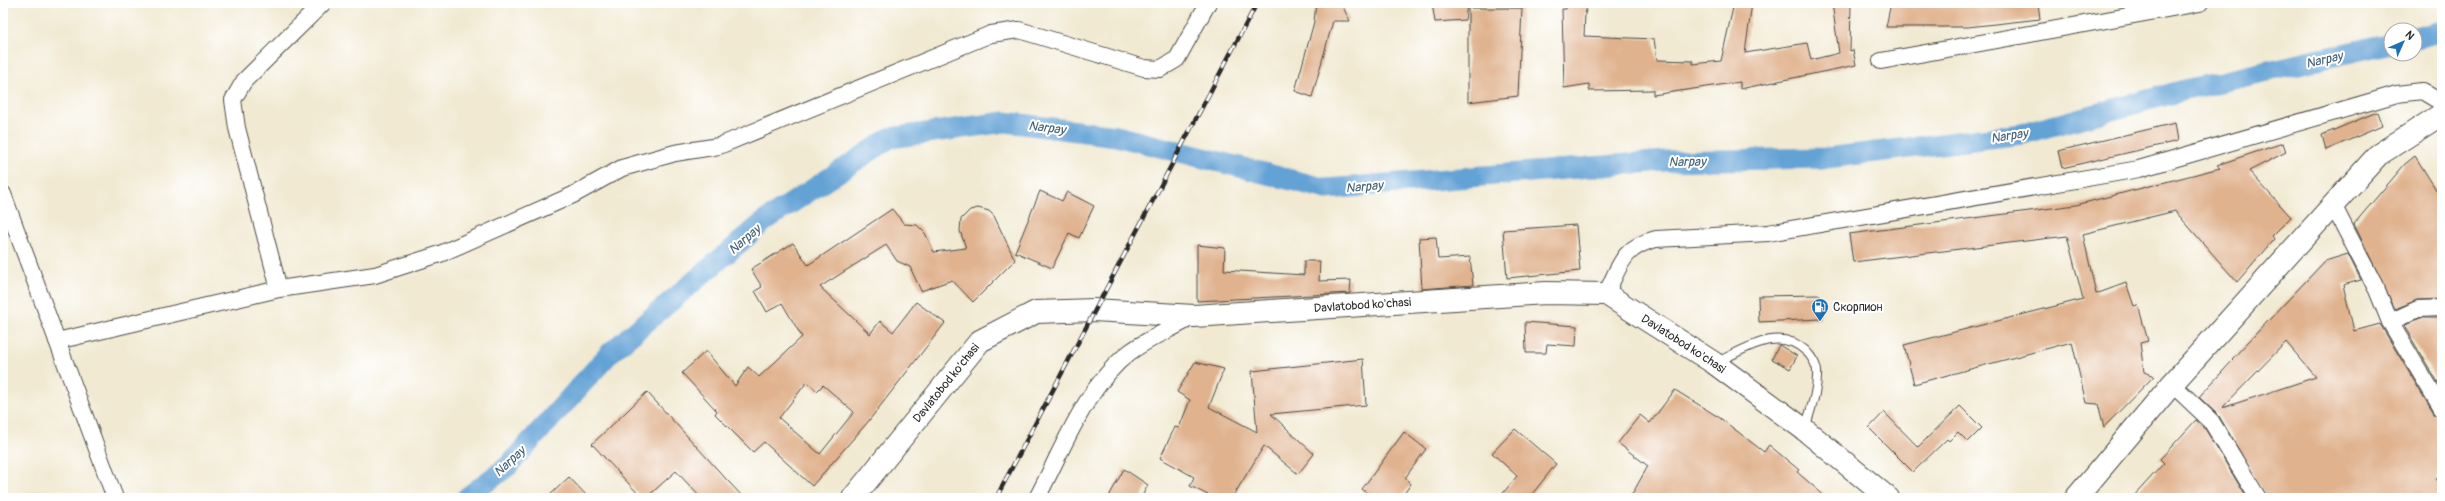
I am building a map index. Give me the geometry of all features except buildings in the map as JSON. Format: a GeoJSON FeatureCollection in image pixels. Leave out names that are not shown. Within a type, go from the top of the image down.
{"type":"FeatureCollection","features":[{"type":"Feature","properties":{"kind":"street"},"geometry":{"type":"LineString","coordinates":[[279,289],[237,128],[234,100],[244,81],[323,3]]}},
{"type":"Feature","properties":{"kind":"street"},"geometry":{"type":"LineString","coordinates":[[57,341],[279,289],[375,275],[440,254],[573,195],[622,168],[675,153],[719,146],[991,34],[1019,30],[1144,68],[1160,69],[1177,59],[1208,3]]}},
{"type":"Feature","properties":{"kind":"street"},"geometry":{"type":"LineString","coordinates":[[1881,61],[2200,3]]}},
{"type":"Feature","properties":{"kind":"street"},"geometry":{"type":"LineString","coordinates":[[1606,294],[1628,251],[1639,243],[1656,239],[1768,233],[2139,169],[2397,94],[2422,92],[2442,103]]}},
{"type":"Feature","properties":{"kind":"street"},"geometry":{"type":"LineString","coordinates":[[2076,498],[2172,384],[2378,155],[2442,114]]}},
{"type":"Feature","properties":{"kind":"street"},"geometry":{"type":"LineString","coordinates":[[3,194],[116,498]]}},
{"type":"Feature","properties":{"kind":"street"},"geometry":{"type":"LineString","coordinates":[[2333,205],[2377,290],[2390,322],[2442,409]]}},
{"type":"Feature","properties":{"kind":"street","name":"Davlatobod ko'chasi"},"geometry":{"type":"LineString","coordinates":[[853,498],[980,341],[1036,312],[1094,310],[1194,316],[1546,293],[1606,294],[1714,363],[1805,430],[1888,498]]}},
{"type":"Feature","properties":{"kind":"street"},"geometry":{"type":"LineString","coordinates":[[2390,322],[2418,309],[2442,308]]}},
{"type":"Feature","properties":{"kind":"street"},"geometry":{"type":"LineString","coordinates":[[1037,498],[1082,411],[1107,374],[1131,352],[1194,316]]}},
{"type":"Feature","properties":{"kind":"street"},"geometry":{"type":"LineString","coordinates":[[2172,384],[2211,421],[2258,498]]}},
{"type":"Feature","properties":{"kind":"lane"},"geometry":{"type":"LineString","coordinates":[[1714,363],[1768,340],[1784,338],[1798,344],[1810,356],[1818,371],[1805,430]]}},
{"type":"Feature","properties":{"kind":"waterway","name":"Narpay"},"geometry":{"type":"LineString","coordinates":[[2423,36],[2442,31]]}},
{"type":"Feature","properties":{"kind":"waterway","name":"Narpay"},"geometry":{"type":"LineString","coordinates":[[466,498],[508,466],[610,353],[766,220],[890,138],[1005,122],[1116,136],[1327,189],[1664,161],[1827,158],[2022,134],[2185,90],[2383,45]]}},
{"type":"Feature","properties":{"kind":"railway"},"geometry":{"type":"LineString","coordinates":[[996,498],[1257,3]]}},
{"type":"Feature","properties":{"kind":"place","name":"Скорпион"},"geometry":{"type":"Point","coordinates":[1820,322]}}]}
